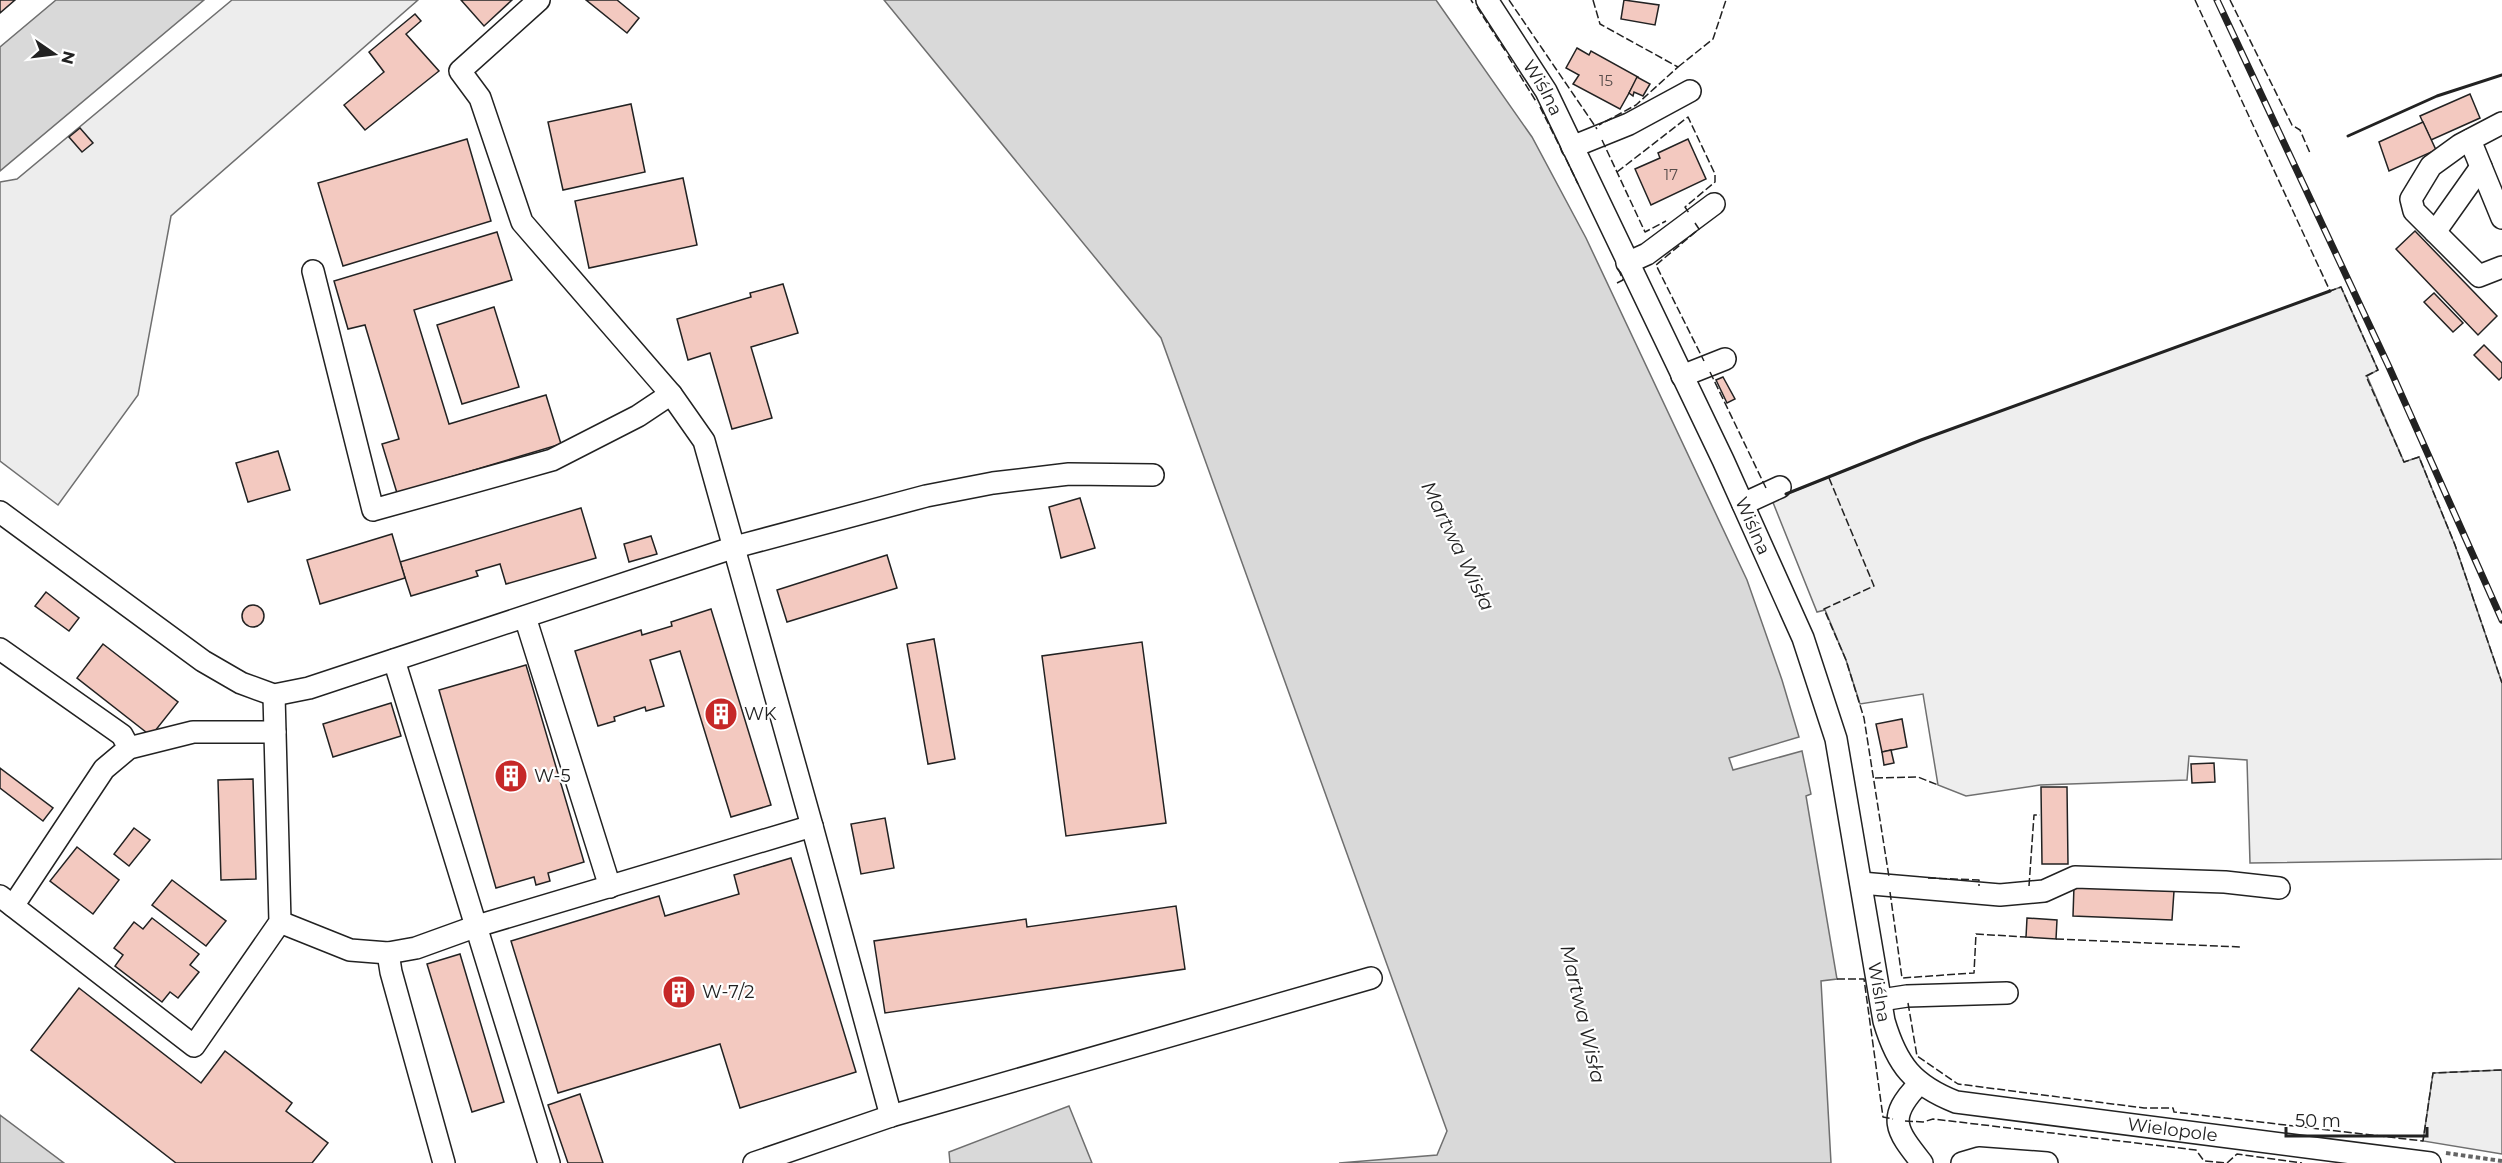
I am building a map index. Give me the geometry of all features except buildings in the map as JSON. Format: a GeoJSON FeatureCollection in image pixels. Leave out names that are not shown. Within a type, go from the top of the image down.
{"type":"FeatureCollection","features":[{"type":"Feature","properties":{"kind":"street"},"geometry":{"type":"LineString","coordinates":[[538,0],[460,71],[480,98],[522,222],[671,394],[704,441],[891,1116]]}},
{"type":"Feature","properties":{"kind":"street","name":"Wiślna"},"geometry":{"type":"LineString","coordinates":[[1487,0],[1546,91],[1743,504],[1803,638],[1830,720],[1850,811],[1881,1000],[1891,1045],[1903,1066],[1919,1084]]}},
{"type":"Feature","properties":{"kind":"street"},"geometry":{"type":"LineString","coordinates":[[1572,147],[1629,124],[1690,91]]}},
{"type":"Feature","properties":{"kind":"street"},"geometry":{"type":"LineString","coordinates":[[2502,123],[2470,140],[2432,166],[2411,199],[2414,211],[2479,276],[2502,267]]}},
{"type":"Feature","properties":{"kind":"street"},"geometry":{"type":"LineString","coordinates":[[2470,140],[2502,218]]}},
{"type":"Feature","properties":{"kind":"street"},"geometry":{"type":"LineString","coordinates":[[2435,232],[2481,167]]}},
{"type":"Feature","properties":{"kind":"street"},"geometry":{"type":"LineString","coordinates":[[1627,263],[1647,254],[1714,204]]}},
{"type":"Feature","properties":{"kind":"street"},"geometry":{"type":"LineString","coordinates":[[313,271],[373,510],[552,460],[638,416],[671,394]]}},
{"type":"Feature","properties":{"kind":"street"},"geometry":{"type":"LineString","coordinates":[[1682,376],[1725,359]]}},
{"type":"Feature","properties":{"kind":"street"},"geometry":{"type":"LineString","coordinates":[[0,512],[202,661],[241,683],[274,695],[309,688],[735,547],[926,496],[993,483],[1069,474],[1153,475]]}},
{"type":"Feature","properties":{"kind":"street"},"geometry":{"type":"LineString","coordinates":[[1743,504],[1780,487]]}},
{"type":"Feature","properties":{"kind":"street"},"geometry":{"type":"LineString","coordinates":[[525,617],[610,887]]}},
{"type":"Feature","properties":{"kind":"street"},"geometry":{"type":"LineString","coordinates":[[0,649],[122,735],[129,748]]}},
{"type":"Feature","properties":{"kind":"street"},"geometry":{"type":"LineString","coordinates":[[394,660],[549,1163]]}},
{"type":"Feature","properties":{"kind":"street"},"geometry":{"type":"LineString","coordinates":[[274,695],[275,732],[280,922],[194,1046],[6,901],[104,769],[129,748],[194,732],[275,732]]}},
{"type":"Feature","properties":{"kind":"street"},"geometry":{"type":"LineString","coordinates":[[280,922],[350,950],[388,953],[416,948],[477,926],[812,826]]}},
{"type":"Feature","properties":{"kind":"street"},"geometry":{"type":"LineString","coordinates":[[1861,882],[2000,895],[2044,891],[2075,877],[2225,882],[2279,888]]}},
{"type":"Feature","properties":{"kind":"street"},"geometry":{"type":"LineString","coordinates":[[388,953],[391,972],[444,1163]]}},
{"type":"Feature","properties":{"kind":"street"},"geometry":{"type":"LineString","coordinates":[[754,1163],[891,1116],[1371,978]]}},
{"type":"Feature","properties":{"kind":"street"},"geometry":{"type":"LineString","coordinates":[[1881,1000],[1907,996],[2007,993]]}},
{"type":"Feature","properties":{"kind":"street"},"geometry":{"type":"LineString","coordinates":[[1919,1084],[1900,1108],[1898,1128],[1900,1136],[1922,1163]]}},
{"type":"Feature","properties":{"kind":"street","name":"Wielopole"},"geometry":{"type":"LineString","coordinates":[[1919,1084],[1934,1094],[1956,1102],[2437,1158]]}},
{"type":"Feature","properties":{"kind":"street"},"geometry":{"type":"LineString","coordinates":[[1962,1163],[1979,1158],[2047,1163]]}},
{"type":"Feature","properties":{"kind":"path"},"geometry":{"type":"LineString","coordinates":[[2437,1158],[2502,1161]]}},
{"type":"Feature","properties":{"kind":"shaded area"},"geometry":{"type":"Polygon","coordinates":[[[232,0],[418,0],[171,216],[138,395],[58,505],[0,461],[0,182],[17,179],[232,0]]]}},
{"type":"Feature","properties":{"kind":"shaded area"},"geometry":{"type":"Polygon","coordinates":[[[2341,287],[2378,370],[2367,376],[2404,462],[2419,457],[2455,545],[2502,683],[2502,859],[2250,863],[2247,760],[2189,756],[2187,780],[2040,785],[1966,796],[1938,785],[1923,694],[1860,704],[1846,660],[1825,610],[1817,612],[1772,500],[1921,440],[2341,287]]]}},
{"type":"Feature","properties":{"kind":"shaded area"},"geometry":{"type":"Polygon","coordinates":[[[2502,1070],[2502,1154],[2423,1141],[2433,1073],[2502,1070]]]}},
{"type":"Feature","properties":{"kind":"water"},"geometry":{"type":"Polygon","coordinates":[[[56,0],[204,0],[0,171],[0,47],[56,0]]]}},
{"type":"Feature","properties":{"kind":"water","name":"Martwa Wisła"},"geometry":{"type":"Polygon","coordinates":[[[884,0],[1436,0],[1532,137],[1586,238],[1747,580],[1782,680],[1799,737],[1729,758],[1733,770],[1802,751],[1811,794],[1806,796],[1837,979],[1821,981],[1831,1163],[1339,1163],[1437,1155],[1447,1131],[1161,338],[884,0]]]}},
{"type":"Feature","properties":{"kind":"water"},"geometry":{"type":"Polygon","coordinates":[[[1069,1106],[1092,1163],[950,1163],[949,1152],[1069,1106]]]}},
{"type":"Feature","properties":{"kind":"water"},"geometry":{"type":"Polygon","coordinates":[[[0,1115],[64,1163],[0,1163],[0,1115]]]}},
{"type":"Feature","properties":{"kind":"railway"},"geometry":{"type":"LineString","coordinates":[[2217,0],[2389,367],[2502,620]]}},
{"type":"Feature","properties":{"kind":"fence"},"geometry":{"type":"LineString","coordinates":[[1509,0],[1597,129]]}},
{"type":"Feature","properties":{"kind":"fence"},"geometry":{"type":"LineString","coordinates":[[1593,0],[1600,24],[1678,67],[1636,105],[1599,125]]}},
{"type":"Feature","properties":{"kind":"fence"},"geometry":{"type":"LineString","coordinates":[[1678,67],[1713,39],[1726,0]]}},
{"type":"Feature","properties":{"kind":"fence"},"geometry":{"type":"LineString","coordinates":[[2195,0],[2330,291],[2341,287],[2378,370],[2366,376],[2404,462],[2419,457],[2455,545],[2502,683]]}},
{"type":"Feature","properties":{"kind":"fence"},"geometry":{"type":"LineString","coordinates":[[2230,0],[2292,125],[2300,130],[2310,153]]}},
{"type":"Feature","properties":{"kind":"fence"},"geometry":{"type":"LineString","coordinates":[[1477,7],[1506,52]]}},
{"type":"Feature","properties":{"kind":"fence"},"geometry":{"type":"LineString","coordinates":[[1508,56],[1537,103]]}},
{"type":"Feature","properties":{"kind":"fence"},"geometry":{"type":"LineString","coordinates":[[1540,107],[1564,155]]}},
{"type":"Feature","properties":{"kind":"fence"},"geometry":{"type":"LineString","coordinates":[[1617,172],[1688,117],[1715,174],[1715,182],[1685,207],[1689,213]]}},
{"type":"Feature","properties":{"kind":"fence"},"geometry":{"type":"LineString","coordinates":[[1602,140],[1645,232],[1666,221]]}},
{"type":"Feature","properties":{"kind":"fence"},"geometry":{"type":"LineString","coordinates":[[1566,159],[1578,184]]}},
{"type":"Feature","properties":{"kind":"fence"},"geometry":{"type":"LineString","coordinates":[[1695,223],[1699,229],[1656,265],[1704,361]]}},
{"type":"Feature","properties":{"kind":"fence"},"geometry":{"type":"LineString","coordinates":[[1617,266],[1623,280],[1617,283]]}},
{"type":"Feature","properties":{"kind":"fence"},"geometry":{"type":"LineString","coordinates":[[1710,372],[1766,488]]}},
{"type":"Feature","properties":{"kind":"fence"},"geometry":{"type":"LineString","coordinates":[[1829,478],[1874,586],[1824,609],[1846,660],[1864,718],[1889,877]]}},
{"type":"Feature","properties":{"kind":"fence"},"geometry":{"type":"LineString","coordinates":[[1875,778],[1918,777],[1938,785]]}},
{"type":"Feature","properties":{"kind":"fence"},"geometry":{"type":"LineString","coordinates":[[2029,886],[2034,815],[2040,815]]}},
{"type":"Feature","properties":{"kind":"fence"},"geometry":{"type":"LineString","coordinates":[[1928,878],[1979,880],[1979,886]]}},
{"type":"Feature","properties":{"kind":"fence"},"geometry":{"type":"LineString","coordinates":[[1890,892],[1902,978],[1974,973],[1976,934],[2026,937]]}},
{"type":"Feature","properties":{"kind":"fence"},"geometry":{"type":"LineString","coordinates":[[2056,939],[2241,947]]}},
{"type":"Feature","properties":{"kind":"fence"},"geometry":{"type":"LineString","coordinates":[[1837,979],[1864,979],[1883,1117],[1893,1119]]}},
{"type":"Feature","properties":{"kind":"fence"},"geometry":{"type":"LineString","coordinates":[[1908,1003],[1917,1056],[1958,1084],[2144,1108],[2173,1108],[2174,1112],[2423,1141],[2433,1073],[2502,1070]]}},
{"type":"Feature","properties":{"kind":"fence"},"geometry":{"type":"LineString","coordinates":[[1905,1121],[1923,1122],[1933,1119],[2196,1150],[2204,1161],[2227,1163],[2237,1154],[2302,1163]]}},
{"type":"Feature","properties":{"kind":"wall"},"geometry":{"type":"LineString","coordinates":[[2348,136],[2437,96],[2502,75]]}},
{"type":"Feature","properties":{"kind":"wall"},"geometry":{"type":"LineString","coordinates":[[1786,494],[1921,440],[2330,291]]}},
{"type":"Feature","properties":{"kind":"place","name":"WK"},"geometry":{"type":"Point","coordinates":[721,714]}},
{"type":"Feature","properties":{"kind":"place","name":"W-5"},"geometry":{"type":"Point","coordinates":[511,776]}},
{"type":"Feature","properties":{"kind":"place","name":"W-7/2"},"geometry":{"type":"Point","coordinates":[679,992]}}]}
